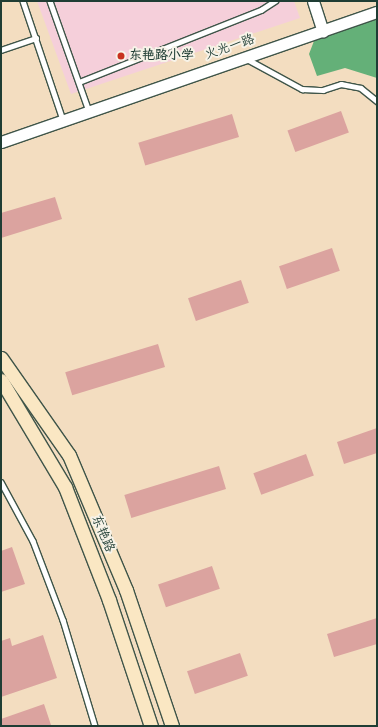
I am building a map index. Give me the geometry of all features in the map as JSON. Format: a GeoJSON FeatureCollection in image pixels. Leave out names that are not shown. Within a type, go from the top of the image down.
{"type":"FeatureCollection","features":[{"type":"Feature","properties":{"kind":"main road","name":"东艳路"},"geometry":{"type":"LineString","coordinates":[[1,358],[69,455],[126,590],[172,726]]}},
{"type":"Feature","properties":{"kind":"main road","name":"东艳路"},"geometry":{"type":"LineString","coordinates":[[1,380],[65,487],[109,600],[151,726]]}},
{"type":"Feature","properties":{"kind":"street"},"geometry":{"type":"LineString","coordinates":[[313,1],[324,31]]}},
{"type":"Feature","properties":{"kind":"street","name":"火光一路"},"geometry":{"type":"LineString","coordinates":[[1,142],[377,12]]}},
{"type":"Feature","properties":{"kind":"lane"},"geometry":{"type":"LineString","coordinates":[[23,1],[63,120]]}},
{"type":"Feature","properties":{"kind":"lane"},"geometry":{"type":"LineString","coordinates":[[50,1],[89,111]]}},
{"type":"Feature","properties":{"kind":"lane"},"geometry":{"type":"LineString","coordinates":[[79,82],[261,10],[275,1]]}},
{"type":"Feature","properties":{"kind":"lane"},"geometry":{"type":"LineString","coordinates":[[1,50],[36,38]]}},
{"type":"Feature","properties":{"kind":"lane"},"geometry":{"type":"LineString","coordinates":[[245,58],[302,89],[323,90],[341,84],[361,88],[377,101]]}},
{"type":"Feature","properties":{"kind":"lane"},"geometry":{"type":"LineString","coordinates":[[1,482],[33,541],[63,620],[95,726]]}},
{"type":"Feature","properties":{"kind":"shaded area","name":"东艳路小学"},"geometry":{"type":"Polygon","coordinates":[[[37,1],[294,1],[300,18],[71,94],[37,1]]]}},
{"type":"Feature","properties":{"kind":"green space"},"geometry":{"type":"Polygon","coordinates":[[[377,18],[377,78],[345,68],[317,76],[309,54],[314,41],[377,18]]]}},
{"type":"Feature","properties":{"kind":"building"},"geometry":{"type":"Polygon","coordinates":[[[341,111],[349,133],[295,152],[287,130],[341,111]]]}},
{"type":"Feature","properties":{"kind":"building"},"geometry":{"type":"Polygon","coordinates":[[[232,114],[239,137],[145,166],[138,143],[232,114]]]}},
{"type":"Feature","properties":{"kind":"building"},"geometry":{"type":"Polygon","coordinates":[[[55,197],[62,219],[1,238],[1,213],[55,197]]]}},
{"type":"Feature","properties":{"kind":"building"},"geometry":{"type":"Polygon","coordinates":[[[332,248],[340,271],[287,289],[279,266],[332,248]]]}},
{"type":"Feature","properties":{"kind":"building"},"geometry":{"type":"Polygon","coordinates":[[[241,280],[249,303],[196,321],[188,298],[241,280]]]}},
{"type":"Feature","properties":{"kind":"building"},"geometry":{"type":"Polygon","coordinates":[[[158,344],[165,367],[72,395],[65,372],[158,344]]]}},
{"type":"Feature","properties":{"kind":"building"},"geometry":{"type":"Polygon","coordinates":[[[377,428],[377,453],[344,464],[337,442],[377,428]]]}},
{"type":"Feature","properties":{"kind":"building"},"geometry":{"type":"Polygon","coordinates":[[[306,454],[314,476],[261,495],[253,473],[306,454]]]}},
{"type":"Feature","properties":{"kind":"building"},"geometry":{"type":"Polygon","coordinates":[[[219,466],[226,489],[131,518],[124,495],[219,466]]]}},
{"type":"Feature","properties":{"kind":"building"},"geometry":{"type":"Polygon","coordinates":[[[12,547],[25,584],[1,592],[1,551],[12,547]]]}},
{"type":"Feature","properties":{"kind":"building"},"geometry":{"type":"Polygon","coordinates":[[[212,566],[220,589],[166,607],[158,585],[212,566]]]}},
{"type":"Feature","properties":{"kind":"building"},"geometry":{"type":"Polygon","coordinates":[[[377,618],[377,644],[334,657],[327,634],[377,618]]]}},
{"type":"Feature","properties":{"kind":"building"},"geometry":{"type":"Polygon","coordinates":[[[43,635],[57,678],[1,697],[1,641],[10,638],[12,646],[43,635]]]}},
{"type":"Feature","properties":{"kind":"building"},"geometry":{"type":"Polygon","coordinates":[[[240,653],[248,676],[195,694],[187,671],[240,653]]]}},
{"type":"Feature","properties":{"kind":"building"},"geometry":{"type":"Polygon","coordinates":[[[44,704],[51,725],[1,726],[1,719],[44,704]]]}},
{"type":"Feature","properties":{"kind":"place","name":"东艳路小学"},"geometry":{"type":"Point","coordinates":[121,56]}}]}
